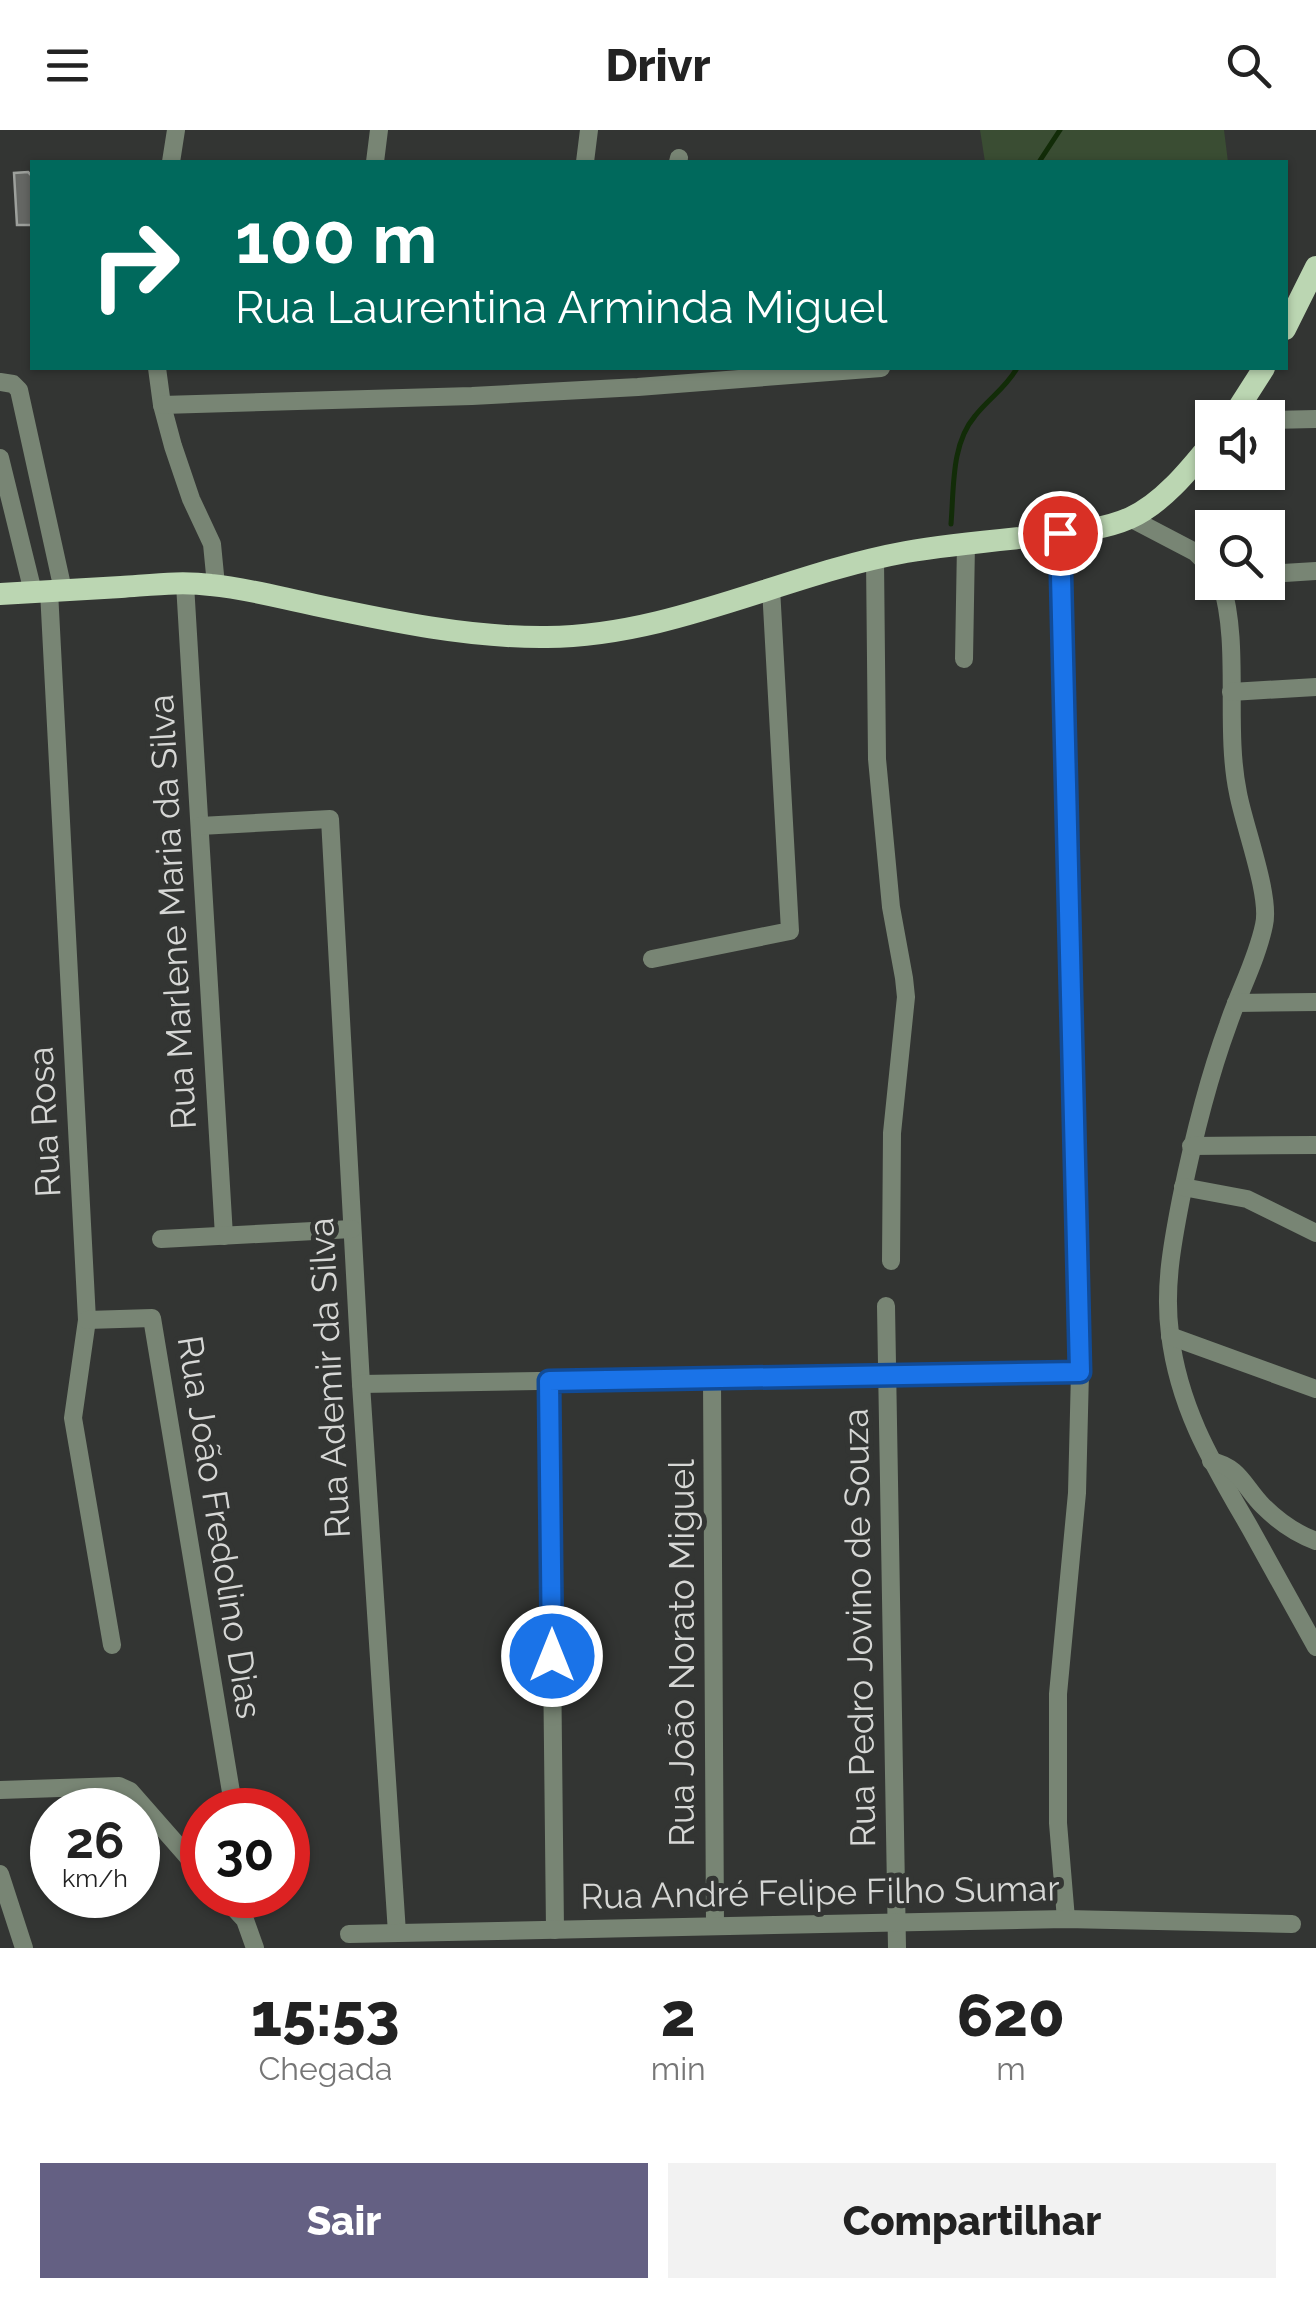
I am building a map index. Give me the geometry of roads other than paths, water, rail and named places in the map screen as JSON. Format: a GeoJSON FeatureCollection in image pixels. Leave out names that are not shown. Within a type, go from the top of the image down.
{"type":"FeatureCollection","features":[{"type":"Feature","properties":{"kind":"main road"},"geometry":{"type":"LineString","coordinates":[[1288,323],[1316,267]]}},
{"type":"Feature","properties":{"kind":"main road"},"geometry":{"type":"LineString","coordinates":[[1244,400],[1263,370]]}},
{"type":"Feature","properties":{"kind":"main road"},"geometry":{"type":"LineString","coordinates":[[0,594],[216,585],[428,626],[544,638],[588,636],[628,630],[874,559],[1089,529],[1130,518],[1152,504],[1195,463]]}},
{"type":"Feature","properties":{"kind":"street"},"geometry":{"type":"LineString","coordinates":[[171,160],[176,130]]}},
{"type":"Feature","properties":{"kind":"street"},"geometry":{"type":"LineString","coordinates":[[375,160],[379,130]]}},
{"type":"Feature","properties":{"kind":"street"},"geometry":{"type":"LineString","coordinates":[[585,160],[589,130]]}},
{"type":"Feature","properties":{"kind":"street"},"geometry":{"type":"LineString","coordinates":[[157,370],[162,405],[181,472],[212,544],[216,585]]}},
{"type":"Feature","properties":{"kind":"street"},"geometry":{"type":"LineString","coordinates":[[162,405],[472,396],[855,370]]}},
{"type":"Feature","properties":{"kind":"street"},"geometry":{"type":"LineString","coordinates":[[0,382],[13,384],[19,390],[49,591]]}},
{"type":"Feature","properties":{"kind":"street"},"geometry":{"type":"LineString","coordinates":[[1285,420],[1316,420]]}},
{"type":"Feature","properties":{"kind":"street"},"geometry":{"type":"LineString","coordinates":[[0,458],[49,591]]}},
{"type":"Feature","properties":{"kind":"street"},"geometry":{"type":"LineString","coordinates":[[1130,518],[1195,552]]}},
{"type":"Feature","properties":{"kind":"street"},"geometry":{"type":"LineString","coordinates":[[1060,533],[1080,1372],[1076,1493],[1058,1694],[1058,1823],[1066,1919]]}},
{"type":"Feature","properties":{"kind":"street"},"geometry":{"type":"LineString","coordinates":[[964,659],[966,544]]}},
{"type":"Feature","properties":{"kind":"street"},"geometry":{"type":"LineString","coordinates":[[874,559],[877,759],[891,907],[906,997],[893,1122],[891,1261]]}},
{"type":"Feature","properties":{"kind":"street"},"geometry":{"type":"LineString","coordinates":[[1285,573],[1316,571]]}},
{"type":"Feature","properties":{"kind":"street","name":"Rua Marlene Maria da Silva"},"geometry":{"type":"LineString","coordinates":[[185,584],[224,1236]]}},
{"type":"Feature","properties":{"kind":"street"},"geometry":{"type":"LineString","coordinates":[[652,958],[790,931],[771,588]]}},
{"type":"Feature","properties":{"kind":"street","name":"Rua Rosa"},"geometry":{"type":"LineString","coordinates":[[49,591],[87,1320],[73,1418],[112,1645]]}},
{"type":"Feature","properties":{"kind":"street"},"geometry":{"type":"LineString","coordinates":[[1226,600],[1237,789],[1266,915],[1215,1061],[1191,1146],[1168,1273],[1170,1336],[1186,1402],[1211,1461],[1313,1638]]}},
{"type":"Feature","properties":{"kind":"street"},"geometry":{"type":"LineString","coordinates":[[1231,692],[1316,687]]}},
{"type":"Feature","properties":{"kind":"street","name":"Rua Ademir da Silva"},"geometry":{"type":"LineString","coordinates":[[200,826],[330,819],[396,1933]]}},
{"type":"Feature","properties":{"kind":"street"},"geometry":{"type":"LineString","coordinates":[[1236,1003],[1316,1002]]}},
{"type":"Feature","properties":{"kind":"street"},"geometry":{"type":"LineString","coordinates":[[1191,1146],[1316,1145]]}},
{"type":"Feature","properties":{"kind":"street"},"geometry":{"type":"LineString","coordinates":[[1183,1187],[1248,1199],[1316,1234]]}},
{"type":"Feature","properties":{"kind":"street"},"geometry":{"type":"LineString","coordinates":[[161,1239],[352,1229]]}},
{"type":"Feature","properties":{"kind":"street","name":"Rua Pedro Jovino de Souza"},"geometry":{"type":"LineString","coordinates":[[886,1306],[897,1948]]}},
{"type":"Feature","properties":{"kind":"street","name":"Rua João Fredolino Dias"},"geometry":{"type":"LineString","coordinates":[[87,1320],[152,1318],[230,1788]]}},
{"type":"Feature","properties":{"kind":"street"},"geometry":{"type":"LineString","coordinates":[[1170,1336],[1316,1389]]}},
{"type":"Feature","properties":{"kind":"street"},"geometry":{"type":"LineString","coordinates":[[361,1384],[1080,1372]]}},
{"type":"Feature","properties":{"kind":"street","name":"Rua João Norato Miguel"},"geometry":{"type":"LineString","coordinates":[[712,1378],[715,1926]]}},
{"type":"Feature","properties":{"kind":"street"},"geometry":{"type":"LineString","coordinates":[[549,1381],[555,1930]]}},
{"type":"Feature","properties":{"kind":"street"},"geometry":{"type":"LineString","coordinates":[[1211,1461],[1236,1472],[1280,1521],[1316,1541]]}},
{"type":"Feature","properties":{"kind":"street"},"geometry":{"type":"LineString","coordinates":[[0,1790],[119,1786],[130,1791],[180,1847]]}},
{"type":"Feature","properties":{"kind":"street"},"geometry":{"type":"LineString","coordinates":[[0,1874],[24,1948]]}},
{"type":"Feature","properties":{"kind":"street"},"geometry":{"type":"LineString","coordinates":[[243,1918],[255,1948]]}},
{"type":"Feature","properties":{"kind":"street","name":"Rua André Felipe Filho Sumar"},"geometry":{"type":"LineString","coordinates":[[350,1934],[396,1933],[446,1940],[555,1930],[1066,1919],[1292,1924]]}},
{"type":"Feature","properties":{"kind":"waterway"},"geometry":{"type":"LineString","coordinates":[[1040,160],[1060,130]]}},
{"type":"Feature","properties":{"kind":"waterway"},"geometry":{"type":"LineString","coordinates":[[951,524],[955,467],[967,427],[1016,370]]}}]}
